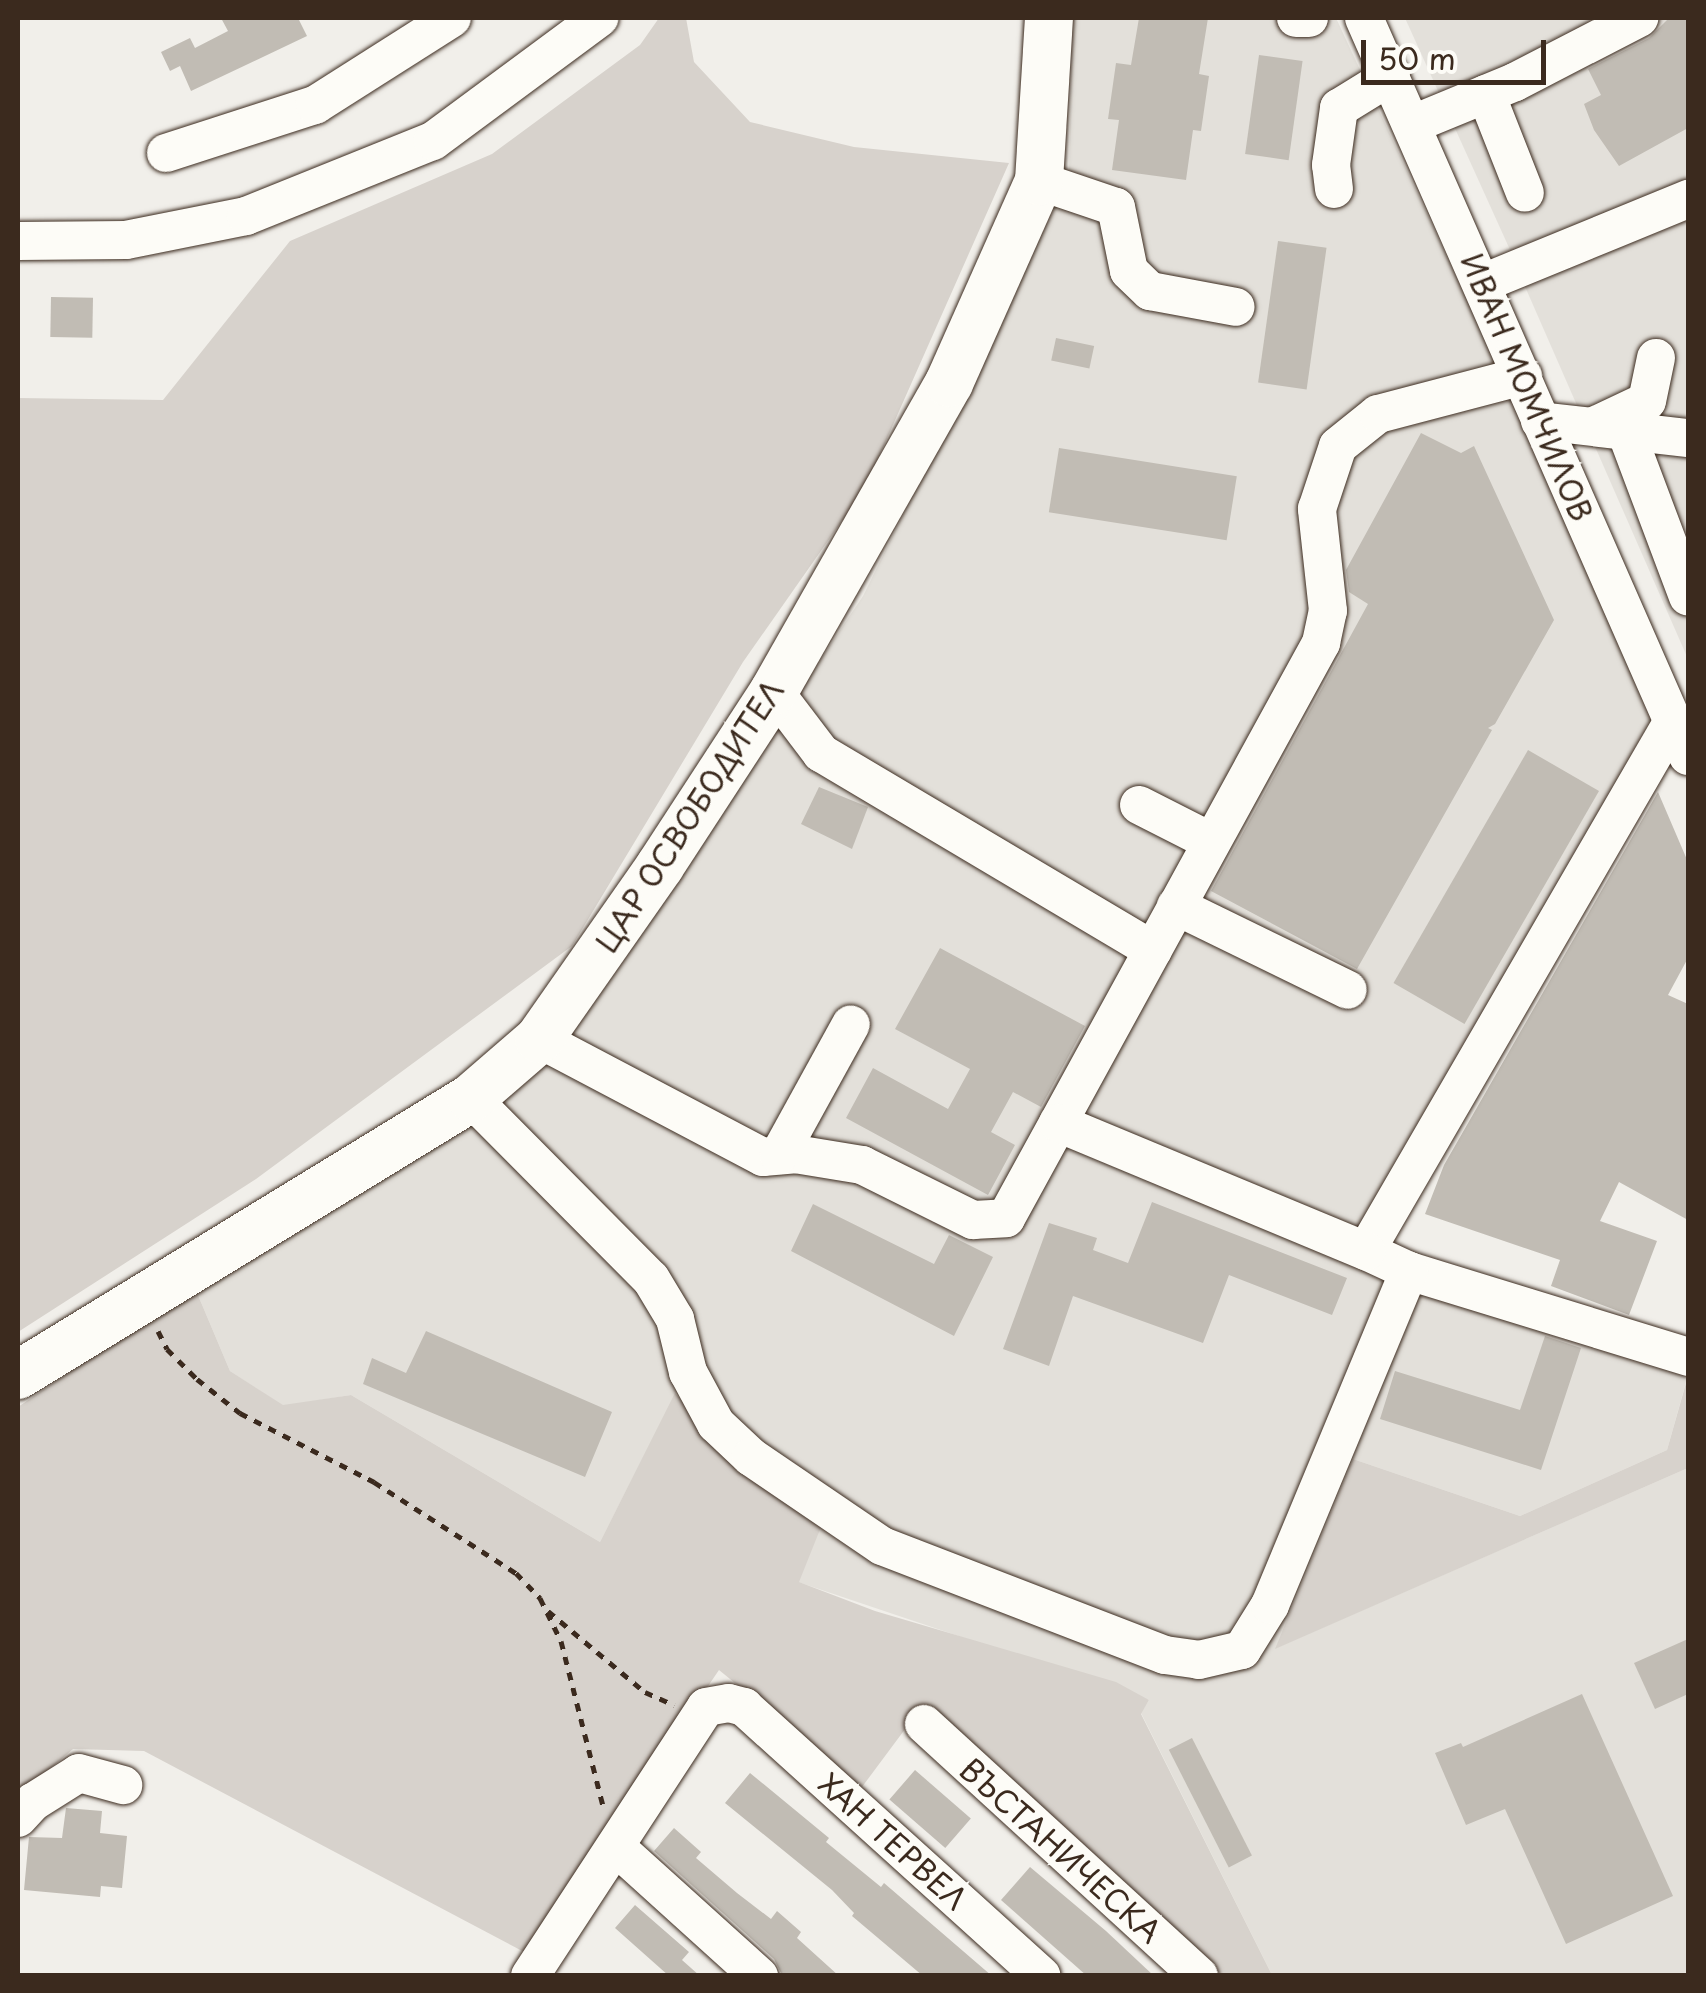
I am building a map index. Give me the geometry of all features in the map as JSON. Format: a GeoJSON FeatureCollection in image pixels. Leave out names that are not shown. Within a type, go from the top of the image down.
{"type":"FeatureCollection","features":[{"type":"Feature","properties":{"kind":"main road","name":"ЦАР ОСВОБОДИТЕЛ"},"geometry":{"type":"LineString","coordinates":[[18,1375],[471,1098],[539,1039],[660,866],[774,691],[949,383],[1039,181],[1049,18]]}},
{"type":"Feature","properties":{"kind":"street"},"geometry":{"type":"LineString","coordinates":[[166,152],[315,105],[450,18]]}},
{"type":"Feature","properties":{"kind":"street"},"geometry":{"type":"LineString","coordinates":[[18,241],[126,240],[246,216],[433,141],[600,18]]}},
{"type":"Feature","properties":{"kind":"street"},"geometry":{"type":"LineString","coordinates":[[1296,18],[1309,18]]}},
{"type":"Feature","properties":{"kind":"street","name":"ИВАН МОМЧИЛОВ"},"geometry":{"type":"LineString","coordinates":[[1364,18],[1688,756]]}},
{"type":"Feature","properties":{"kind":"street"},"geometry":{"type":"LineString","coordinates":[[1413,124],[1486,94],[1639,18]]}},
{"type":"Feature","properties":{"kind":"street"},"geometry":{"type":"LineString","coordinates":[[1334,189],[1332,166],[1339,108],[1390,76]]}},
{"type":"Feature","properties":{"kind":"street"},"geometry":{"type":"LineString","coordinates":[[1486,94],[1524,192]]}},
{"type":"Feature","properties":{"kind":"street"},"geometry":{"type":"LineString","coordinates":[[1039,181],[1116,206],[1129,271],[1150,291],[1236,307]]}},
{"type":"Feature","properties":{"kind":"street"},"geometry":{"type":"LineString","coordinates":[[1482,283],[1688,199]]}},
{"type":"Feature","properties":{"kind":"street"},"geometry":{"type":"LineString","coordinates":[[1609,428],[1647,401],[1656,358]]}},
{"type":"Feature","properties":{"kind":"street"},"geometry":{"type":"LineString","coordinates":[[539,1039],[763,1157],[779,1155],[862,1165],[973,1220],[1006,1218],[1321,643],[1328,610],[1317,509],[1338,446],[1378,414],[1523,376]]}},
{"type":"Feature","properties":{"kind":"street"},"geometry":{"type":"LineString","coordinates":[[1540,422],[1688,438]]}},
{"type":"Feature","properties":{"kind":"street"},"geometry":{"type":"LineString","coordinates":[[1609,428],[1675,535],[1688,597]]}},
{"type":"Feature","properties":{"kind":"street"},"geometry":{"type":"LineString","coordinates":[[774,691],[821,754],[1153,950]]}},
{"type":"Feature","properties":{"kind":"street"},"geometry":{"type":"LineString","coordinates":[[1366,1252],[1672,720]]}},
{"type":"Feature","properties":{"kind":"street"},"geometry":{"type":"LineString","coordinates":[[1139,806],[1210,842]]}},
{"type":"Feature","properties":{"kind":"street"},"geometry":{"type":"LineString","coordinates":[[1176,906],[1348,990]]}},
{"type":"Feature","properties":{"kind":"street"},"geometry":{"type":"LineString","coordinates":[[779,1155],[851,1024]]}},
{"type":"Feature","properties":{"kind":"street"},"geometry":{"type":"LineString","coordinates":[[471,1098],[651,1279],[675,1319],[688,1372],[716,1424],[751,1457],[882,1546],[1165,1655],[1199,1660],[1242,1650],[1270,1605],[1408,1272]]}},
{"type":"Feature","properties":{"kind":"street"},"geometry":{"type":"LineString","coordinates":[[1058,1123],[1408,1272],[1688,1357]]}},
{"type":"Feature","properties":{"kind":"street","name":"ХАН ТЕРВЕЛ"},"geometry":{"type":"LineString","coordinates":[[706,1708],[728,1703],[744,1706],[1042,1976]]}},
{"type":"Feature","properties":{"kind":"street"},"geometry":{"type":"LineString","coordinates":[[530,1976],[706,1708]]}},
{"type":"Feature","properties":{"kind":"street","name":"ВЪСТАНИЧЕСКА"},"geometry":{"type":"LineString","coordinates":[[924,1724],[1199,1976]]}},
{"type":"Feature","properties":{"kind":"street"},"geometry":{"type":"LineString","coordinates":[[18,1818],[33,1802],[79,1773],[123,1786]]}},
{"type":"Feature","properties":{"kind":"street"},"geometry":{"type":"LineString","coordinates":[[616,1846],[759,1976]]}},
{"type":"Feature","properties":{"kind":"path"},"geometry":{"type":"LineString","coordinates":[[141,1297],[167,1349],[240,1413],[374,1482],[516,1573],[546,1609],[645,1692],[665,1704],[706,1708]]}},
{"type":"Feature","properties":{"kind":"path"},"geometry":{"type":"LineString","coordinates":[[546,1609],[561,1641],[592,1774],[616,1846]]}},
{"type":"Feature","properties":{"kind":"shaded area"},"geometry":{"type":"Polygon","coordinates":[[[659,18],[686,18],[694,62],[750,122],[854,147],[1009,163],[865,488],[743,662],[572,946],[256,1179],[18,1332],[18,398],[163,400],[290,241],[492,154],[640,45],[659,18]]]}},
{"type":"Feature","properties":{"kind":"shaded area"},"geometry":{"type":"Polygon","coordinates":[[[1072,18],[1336,18],[1659,713],[1369,1253],[1688,1375],[1667,1450],[1520,1516],[1353,1459],[1276,1648],[1688,1468],[1688,1975],[1272,1975],[1141,1713],[1149,1700],[798,1582],[740,1464],[676,1393],[600,1542],[351,1395],[283,1406],[230,1371],[195,1288],[589,1006],[863,596],[1069,179],[1072,18]]]}},
{"type":"Feature","properties":{"kind":"shaded area"},"geometry":{"type":"Polygon","coordinates":[[[1405,18],[1688,18],[1688,181],[1511,252],[1405,18]]]}},
{"type":"Feature","properties":{"kind":"shaded area"},"geometry":{"type":"Polygon","coordinates":[[[1688,211],[1688,659],[1523,282],[1688,211]]]}},
{"type":"Feature","properties":{"kind":"shaded area"},"geometry":{"type":"Polygon","coordinates":[[[195,1288],[230,1371],[283,1405],[351,1395],[600,1542],[675,1393],[740,1464],[825,1517],[799,1582],[875,1611],[1116,1682],[1149,1700],[1141,1714],[1272,1975],[1222,1975],[923,1705],[862,1787],[719,1670],[526,1953],[144,1751],[73,1749],[18,1796],[18,1407],[195,1288]]]}},
{"type":"Feature","properties":{"kind":"shaded area"},"geometry":{"type":"Polygon","coordinates":[[[1688,1376],[1688,1468],[1275,1649],[1353,1459],[1520,1516],[1667,1450],[1688,1376]]]}},
{"type":"Feature","properties":{"kind":"building"},"geometry":{"type":"Polygon","coordinates":[[[221,18],[298,18],[307,36],[191,91],[180,66],[170,71],[161,52],[190,38],[195,48],[228,31],[221,18]]]}},
{"type":"Feature","properties":{"kind":"building"},"geometry":{"type":"Polygon","coordinates":[[[1139,18],[1208,18],[1199,74],[1209,76],[1201,131],[1193,130],[1186,180],[1112,170],[1119,120],[1108,119],[1116,63],[1131,65],[1139,18]]]}},
{"type":"Feature","properties":{"kind":"building"},"geometry":{"type":"Polygon","coordinates":[[[1669,18],[1688,18],[1688,128],[1619,166],[1594,130],[1584,104],[1601,95],[1588,69],[1649,38],[1669,18]]]}},
{"type":"Feature","properties":{"kind":"building"},"geometry":{"type":"Polygon","coordinates":[[[1259,55],[1303,61],[1289,160],[1245,154],[1259,55]]]}},
{"type":"Feature","properties":{"kind":"building"},"geometry":{"type":"Polygon","coordinates":[[[1278,241],[1327,248],[1307,389],[1258,383],[1278,241]]]}},
{"type":"Feature","properties":{"kind":"building"},"geometry":{"type":"Polygon","coordinates":[[[51,297],[93,298],[92,338],[50,337],[51,297]]]}},
{"type":"Feature","properties":{"kind":"building"},"geometry":{"type":"Polygon","coordinates":[[[1056,338],[1094,346],[1089,369],[1051,360],[1056,338]]]}},
{"type":"Feature","properties":{"kind":"building"},"geometry":{"type":"Polygon","coordinates":[[[1421,433],[1461,453],[1474,446],[1554,620],[1495,724],[1488,728],[1492,730],[1357,969],[1211,891],[1368,604],[1349,592],[1346,570],[1421,433]]]}},
{"type":"Feature","properties":{"kind":"building"},"geometry":{"type":"Polygon","coordinates":[[[1059,448],[1237,476],[1227,540],[1049,512],[1059,448]]]}},
{"type":"Feature","properties":{"kind":"building"},"geometry":{"type":"Polygon","coordinates":[[[1528,750],[1599,791],[1465,1024],[1394,983],[1528,750]]]}},
{"type":"Feature","properties":{"kind":"building"},"geometry":{"type":"Polygon","coordinates":[[[819,787],[868,807],[852,849],[801,824],[819,787]]]}},
{"type":"Feature","properties":{"kind":"building"},"geometry":{"type":"Polygon","coordinates":[[[1658,792],[1688,862],[1688,958],[1668,995],[1688,1004],[1688,1220],[1619,1182],[1600,1221],[1657,1241],[1629,1315],[1551,1286],[1560,1260],[1425,1214],[1444,1165],[1658,792]]]}},
{"type":"Feature","properties":{"kind":"building"},"geometry":{"type":"Polygon","coordinates":[[[940,948],[1085,1026],[1041,1107],[1013,1092],[991,1132],[1015,1145],[988,1195],[846,1118],[873,1068],[948,1109],[970,1069],[895,1029],[940,948]]]}},
{"type":"Feature","properties":{"kind":"building"},"geometry":{"type":"Polygon","coordinates":[[[1152,1202],[1347,1278],[1332,1315],[1229,1275],[1203,1343],[1073,1296],[1049,1366],[1003,1349],[1049,1223],[1097,1238],[1093,1250],[1128,1263],[1152,1202]]]}},
{"type":"Feature","properties":{"kind":"building"},"geometry":{"type":"Polygon","coordinates":[[[813,1204],[934,1264],[949,1235],[993,1257],[954,1336],[791,1251],[813,1204]]]}},
{"type":"Feature","properties":{"kind":"building"},"geometry":{"type":"Polygon","coordinates":[[[426,1331],[612,1412],[585,1477],[363,1384],[372,1358],[406,1373],[426,1331]]]}},
{"type":"Feature","properties":{"kind":"building"},"geometry":{"type":"Polygon","coordinates":[[[1545,1336],[1581,1348],[1541,1470],[1380,1419],[1395,1371],[1520,1410],[1545,1336]]]}},
{"type":"Feature","properties":{"kind":"building"},"geometry":{"type":"Polygon","coordinates":[[[1688,1639],[1688,1694],[1655,1709],[1634,1663],[1688,1639]]]}},
{"type":"Feature","properties":{"kind":"building"},"geometry":{"type":"Polygon","coordinates":[[[1582,1694],[1673,1896],[1566,1944],[1505,1809],[1466,1825],[1435,1753],[1461,1743],[1463,1747],[1582,1694]]]}},
{"type":"Feature","properties":{"kind":"building"},"geometry":{"type":"Polygon","coordinates":[[[1192,1738],[1252,1856],[1229,1867],[1169,1750],[1192,1738]]]}},
{"type":"Feature","properties":{"kind":"building"},"geometry":{"type":"Polygon","coordinates":[[[915,1770],[971,1819],[945,1848],[889,1799],[915,1770]]]}},
{"type":"Feature","properties":{"kind":"building"},"geometry":{"type":"Polygon","coordinates":[[[750,1773],[829,1838],[826,1842],[881,1887],[884,1883],[992,1976],[923,1976],[852,1916],[854,1913],[832,1890],[725,1803],[750,1773]]]}},
{"type":"Feature","properties":{"kind":"building"},"geometry":{"type":"Polygon","coordinates":[[[66,1808],[102,1811],[100,1833],[127,1836],[122,1888],[101,1886],[100,1897],[24,1890],[29,1837],[62,1838],[66,1808]]]}},
{"type":"Feature","properties":{"kind":"building"},"geometry":{"type":"Polygon","coordinates":[[[674,1828],[701,1852],[696,1858],[771,1919],[777,1911],[801,1932],[797,1938],[839,1976],[781,1973],[774,1959],[654,1851],[674,1828]]]}},
{"type":"Feature","properties":{"kind":"building"},"geometry":{"type":"Polygon","coordinates":[[[1030,1867],[1154,1976],[1087,1976],[1001,1900],[1030,1867]]]}},
{"type":"Feature","properties":{"kind":"building"},"geometry":{"type":"Polygon","coordinates":[[[635,1905],[689,1952],[682,1960],[700,1976],[669,1976],[615,1928],[635,1905]]]}}]}
